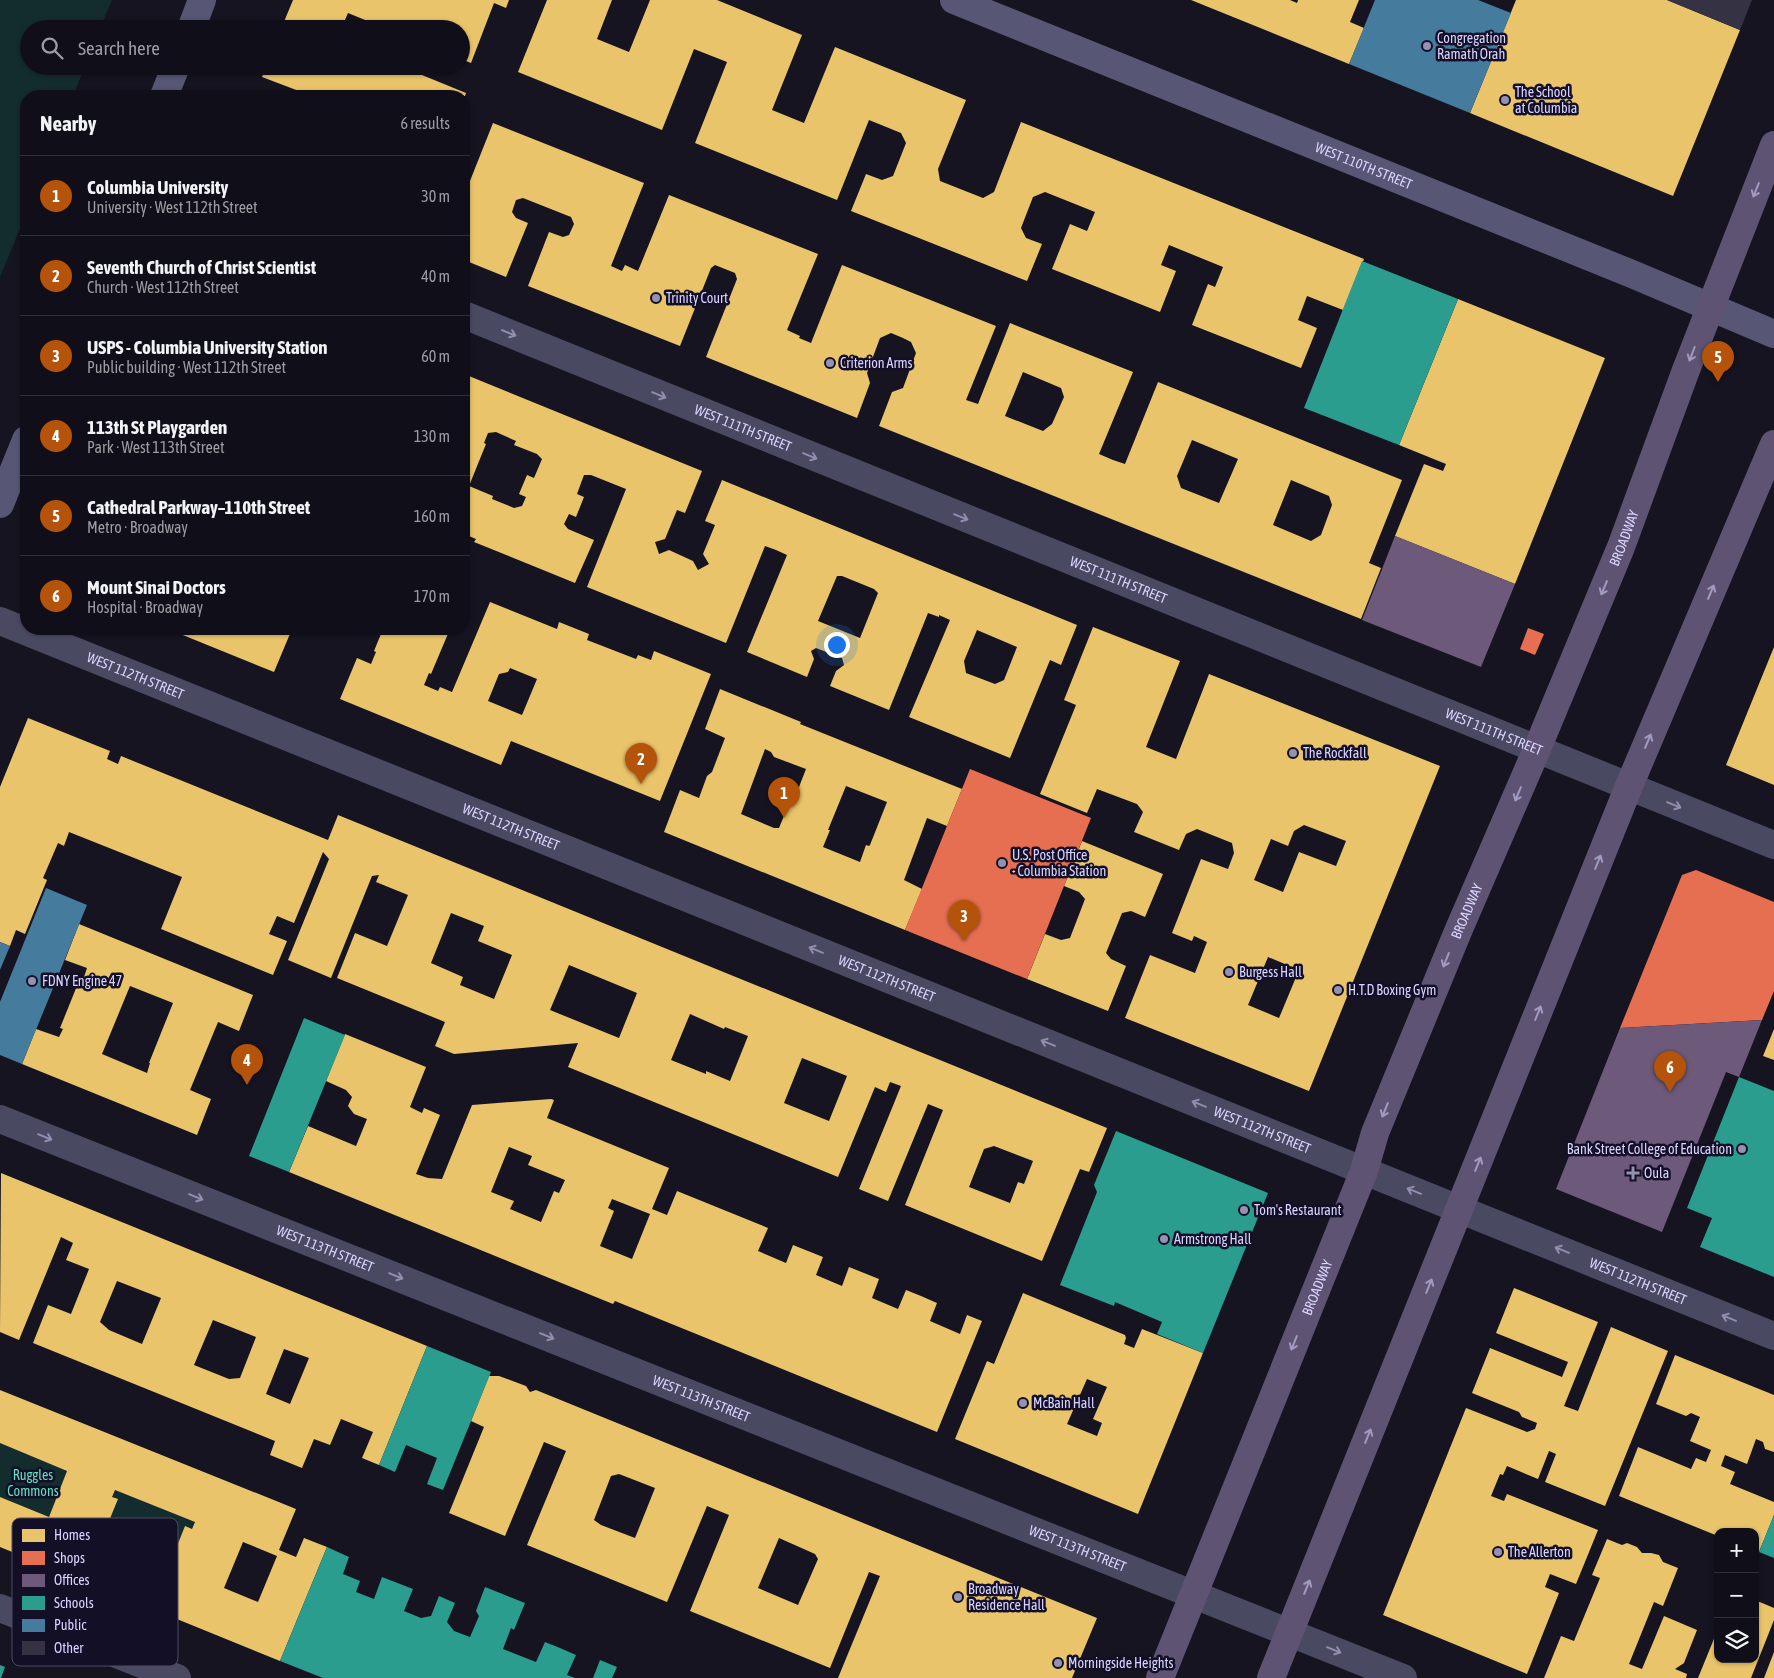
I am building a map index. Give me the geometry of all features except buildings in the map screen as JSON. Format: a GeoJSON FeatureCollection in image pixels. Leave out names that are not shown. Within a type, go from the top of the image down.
{"type":"FeatureCollection","features":[{"type":"Feature","properties":{"kind":"main road"},"geometry":{"type":"LineString","coordinates":[[194,20],[202,0]]}},
{"type":"Feature","properties":{"kind":"main road","name":"WEST 110TH STREET"},"geometry":{"type":"LineString","coordinates":[[954,0],[1632,274],[1774,334]]}},
{"type":"Feature","properties":{"kind":"main road"},"geometry":{"type":"LineString","coordinates":[[166,90],[172,75]]}},
{"type":"Feature","properties":{"kind":"main road","name":"BROADWAY"},"geometry":{"type":"LineString","coordinates":[[1160,1678],[1459,929],[1537,749],[1621,547],[1710,308],[1774,145]]}},
{"type":"Feature","properties":{"kind":"main road"},"geometry":{"type":"LineString","coordinates":[[1271,1678],[1629,786],[1774,444]]}},
{"type":"Feature","properties":{"kind":"main road"},"geometry":{"type":"LineString","coordinates":[[0,504],[20,455]]}},
{"type":"Feature","properties":{"kind":"street","name":"WEST 111TH STREET"},"geometry":{"type":"LineString","coordinates":[[470,317],[1774,846]]}},
{"type":"Feature","properties":{"kind":"street","name":"WEST 112TH STREET"},"geometry":{"type":"LineString","coordinates":[[0,621],[20,629]]}},
{"type":"Feature","properties":{"kind":"street","name":"WEST 112TH STREET"},"geometry":{"type":"LineString","coordinates":[[35,635],[1774,1336]]}},
{"type":"Feature","properties":{"kind":"street","name":"WEST 113TH STREET"},"geometry":{"type":"LineString","coordinates":[[0,1118],[1403,1678]]}},
{"type":"Feature","properties":{"kind":"street"},"geometry":{"type":"LineString","coordinates":[[0,1608],[12,1613]]}},
{"type":"Feature","properties":{"kind":"street"},"geometry":{"type":"LineString","coordinates":[[147,1666],[177,1678]]}},
{"type":"Feature","properties":{"kind":"green space"},"geometry":{"type":"Polygon","coordinates":[[[0,0],[112,0],[104,20],[20,20],[20,75],[81,75],[75,90],[20,90],[20,229],[0,277],[0,0]]]}},
{"type":"Feature","properties":{"kind":"green space","name":"Ruggles Commons"},"geometry":{"type":"Polygon","coordinates":[[[0,1443],[67,1471],[49,1517],[0,1497],[0,1443]]]}},
{"type":"Feature","properties":{"kind":"green space"},"geometry":{"type":"Polygon","coordinates":[[[115,1490],[195,1522],[192,1529],[185,1527],[178,1544],[178,1518],[110,1518],[117,1499],[112,1497],[115,1490]]]}},
{"type":"Feature","properties":{"kind":"place","name":"Congregation Ramath Orah"},"geometry":{"type":"Point","coordinates":[1427,46]}},
{"type":"Feature","properties":{"kind":"place","name":"The School at Columbia"},"geometry":{"type":"Point","coordinates":[1505,100]}},
{"type":"Feature","properties":{"kind":"place","name":"Trinity Court"},"geometry":{"type":"Point","coordinates":[656,298]}},
{"type":"Feature","properties":{"kind":"place","name":"Criterion Arms"},"geometry":{"type":"Point","coordinates":[830,363]}},
{"type":"Feature","properties":{"kind":"place","name":"Cathedral Parkway–110th Street"},"geometry":{"type":"Point","coordinates":[1718,382]}},
{"type":"Feature","properties":{"kind":"place","name":"The Rockfall"},"geometry":{"type":"Point","coordinates":[1293,753]}},
{"type":"Feature","properties":{"kind":"place","name":"Seventh Church of Christ Scientist"},"geometry":{"type":"Point","coordinates":[641,784]}},
{"type":"Feature","properties":{"kind":"place","name":"Columbia University"},"geometry":{"type":"Point","coordinates":[784,818]}},
{"type":"Feature","properties":{"kind":"place","name":"U.S. Post Office - Columbia Station"},"geometry":{"type":"Point","coordinates":[1002,863]}},
{"type":"Feature","properties":{"kind":"place","name":"USPS - Columbia University Station"},"geometry":{"type":"Point","coordinates":[964,941]}},
{"type":"Feature","properties":{"kind":"place","name":"Burgess Hall"},"geometry":{"type":"Point","coordinates":[1229,972]}},
{"type":"Feature","properties":{"kind":"place","name":"FDNY Engine 47"},"geometry":{"type":"Point","coordinates":[32,981]}},
{"type":"Feature","properties":{"kind":"place","name":"H.T.D Boxing Gym"},"geometry":{"type":"Point","coordinates":[1338,990]}},
{"type":"Feature","properties":{"kind":"place","name":"113th St Playgarden"},"geometry":{"type":"Point","coordinates":[247,1085]}},
{"type":"Feature","properties":{"kind":"place","name":"Mount Sinai Doctors"},"geometry":{"type":"Point","coordinates":[1670,1092]}},
{"type":"Feature","properties":{"kind":"place","name":"Bank Street College of Education"},"geometry":{"type":"Point","coordinates":[1742,1149]}},
{"type":"Feature","properties":{"kind":"place","name":"Oula"},"geometry":{"type":"Point","coordinates":[1633,1173]}},
{"type":"Feature","properties":{"kind":"place","name":"Tom's Restaurant"},"geometry":{"type":"Point","coordinates":[1244,1210]}},
{"type":"Feature","properties":{"kind":"place","name":"Armstrong Hall"},"geometry":{"type":"Point","coordinates":[1164,1239]}},
{"type":"Feature","properties":{"kind":"place","name":"McBain Hall"},"geometry":{"type":"Point","coordinates":[1023,1403]}},
{"type":"Feature","properties":{"kind":"place","name":"The Allerton"},"geometry":{"type":"Point","coordinates":[1498,1552]}},
{"type":"Feature","properties":{"kind":"place","name":"Broadway Residence Hall"},"geometry":{"type":"Point","coordinates":[958,1597]}},
{"type":"Feature","properties":{"kind":"place","name":"Morningside Heights"},"geometry":{"type":"Point","coordinates":[1058,1663]}}]}
